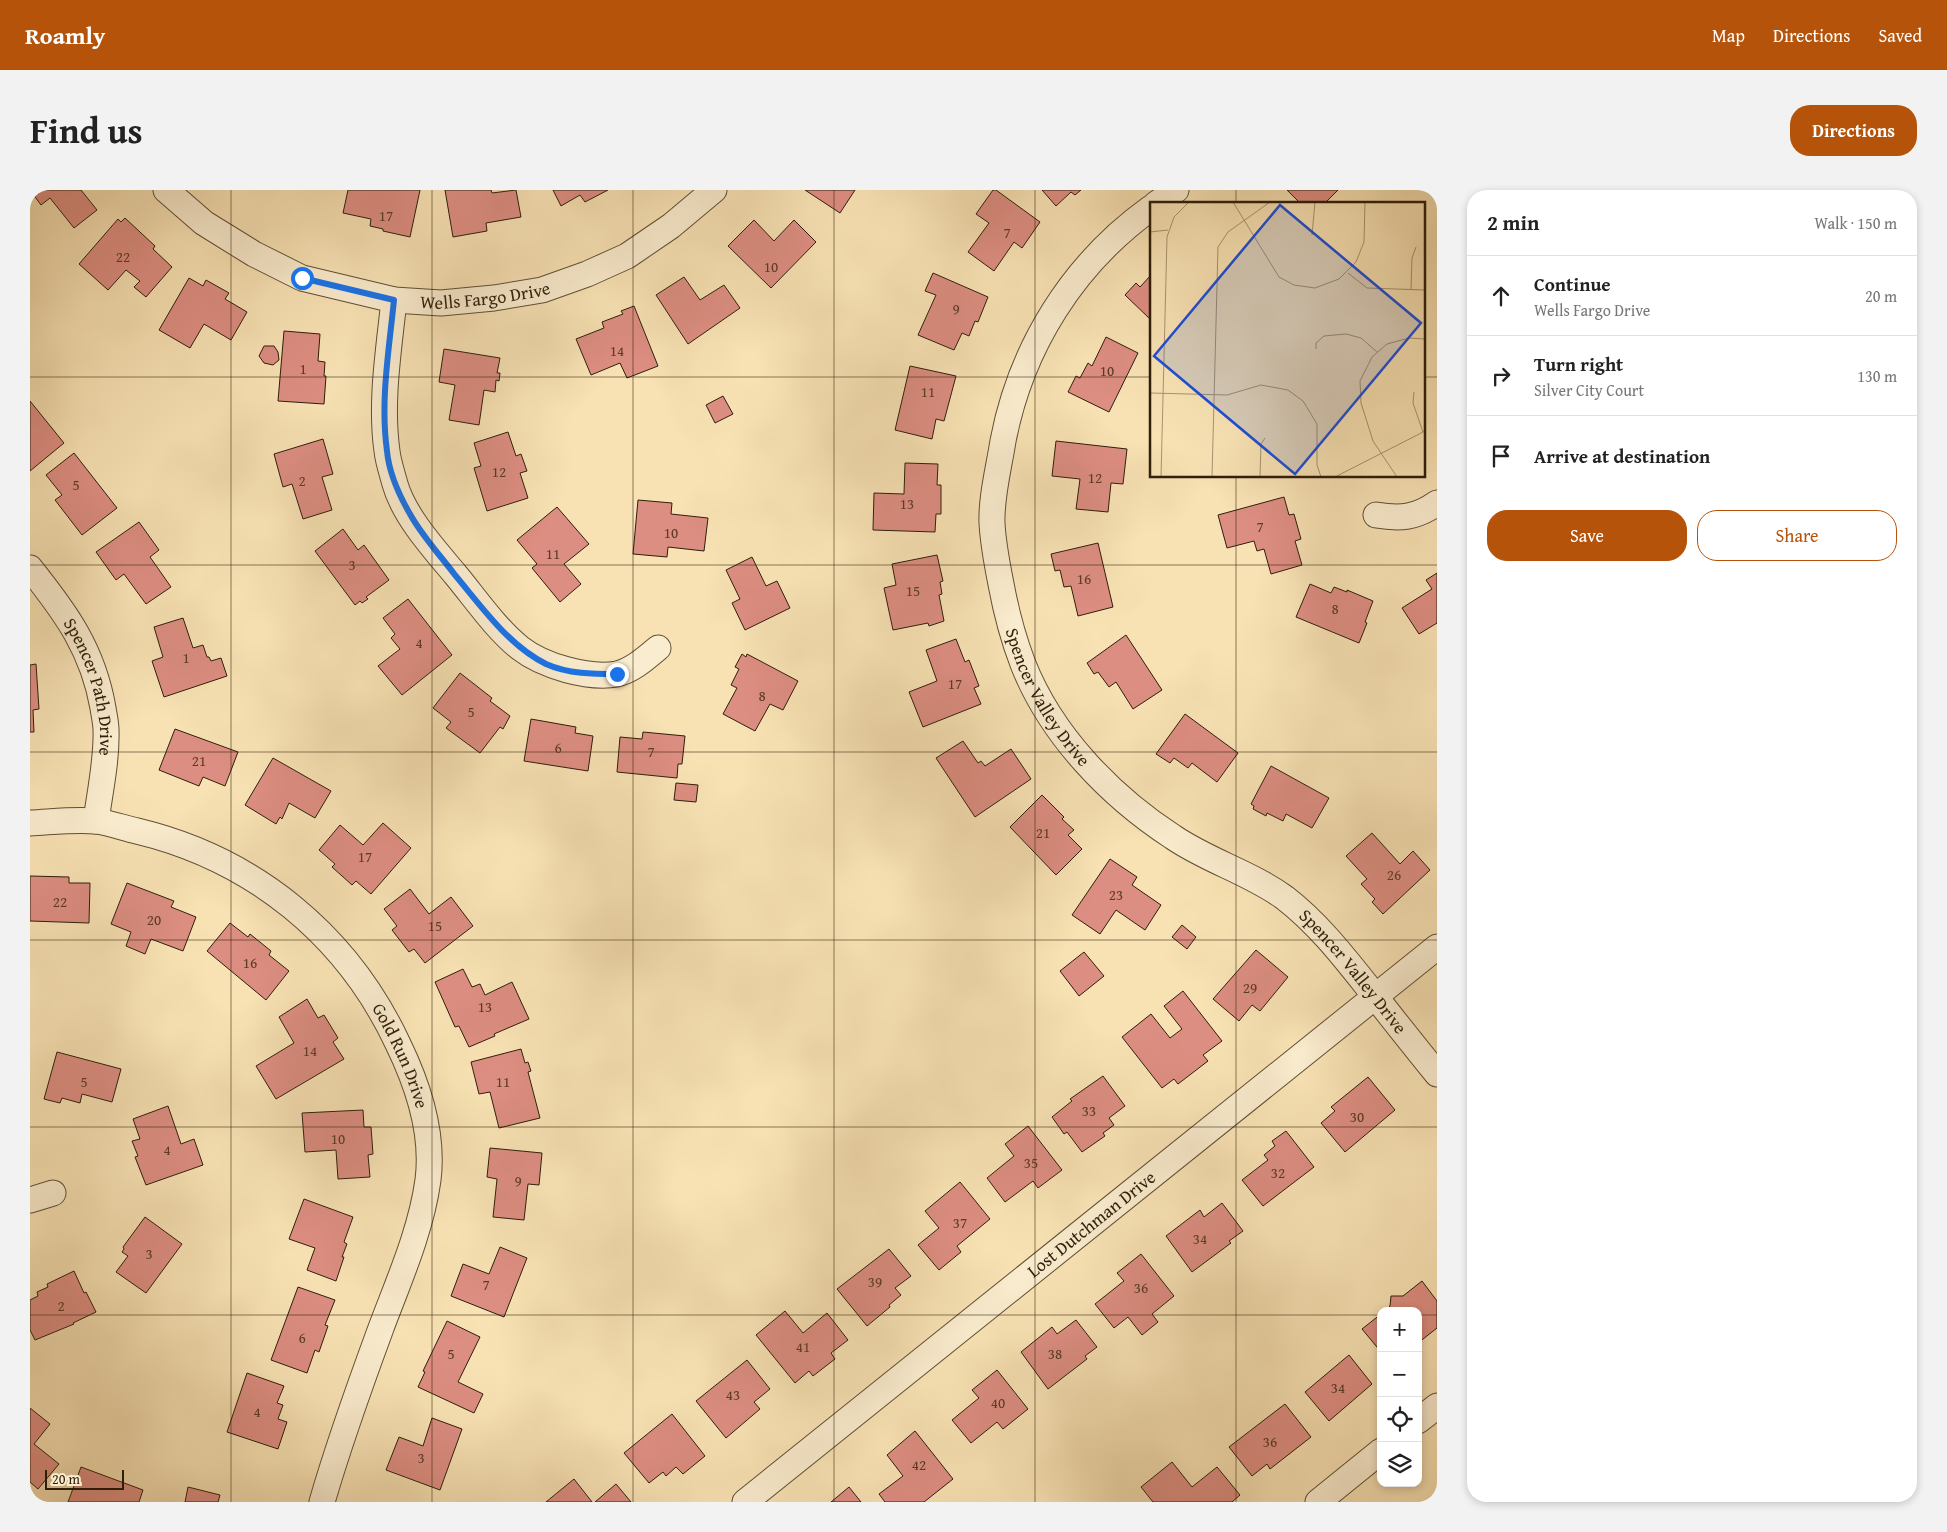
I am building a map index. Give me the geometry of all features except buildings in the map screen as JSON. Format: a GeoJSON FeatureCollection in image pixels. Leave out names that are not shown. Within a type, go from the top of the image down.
{"type":"FeatureCollection","features":[{"type":"Feature","properties":{"kind":"street","name":"Wells Fargo Drive"},"geometry":{"type":"LineString","coordinates":[[166,190],[204,223],[254,254],[302,278],[394,300],[441,303],[494,298],[542,290],[587,274],[627,256],[671,226],[714,190]]}},
{"type":"Feature","properties":{"kind":"street"},"geometry":{"type":"LineString","coordinates":[[1159,202],[1176,190]]}},
{"type":"Feature","properties":{"kind":"street","name":"Spencer Valley Drive"},"geometry":{"type":"LineString","coordinates":[[1150,209],[1110,241],[1079,274],[1062,298],[1037,342],[1017,386],[997,476],[992,522],[1007,614],[1023,665],[1048,713],[1103,783],[1136,812],[1173,838],[1284,897],[1325,936],[1437,1074]]}},
{"type":"Feature","properties":{"kind":"street"},"geometry":{"type":"LineString","coordinates":[[394,300],[384,400],[387,451],[396,487],[410,516],[490,617],[520,648],[548,664],[584,674],[617,674],[639,664],[658,648]]}},
{"type":"Feature","properties":{"kind":"street"},"geometry":{"type":"LineString","coordinates":[[1376,515],[1398,518],[1425,512],[1437,503]]}},
{"type":"Feature","properties":{"kind":"street","name":"Spencer Path Drive"},"geometry":{"type":"LineString","coordinates":[[30,568],[70,622],[87,651],[99,687],[106,730],[103,774],[96,821]]}},
{"type":"Feature","properties":{"kind":"street","name":"Gold Run Drive"},"geometry":{"type":"LineString","coordinates":[[30,823],[96,821],[167,838],[207,854],[291,904],[324,935],[358,976],[380,1009],[405,1058],[421,1103],[429,1143],[428,1178],[421,1216],[322,1502]]}},
{"type":"Feature","properties":{"kind":"street","name":"Lost Dutchman Drive"},"geometry":{"type":"LineString","coordinates":[[745,1502],[1437,947]]}},
{"type":"Feature","properties":{"kind":"street"},"geometry":{"type":"LineString","coordinates":[[1422,1418],[1437,1406]]}},
{"type":"Feature","properties":{"kind":"street"},"geometry":{"type":"LineString","coordinates":[[1318,1502],[1377,1455]]}},
{"type":"Feature","properties":{"kind":"route"},"geometry":{"type":"LineString","coordinates":[[302,278],[394,300],[384,400],[387,451],[396,487],[410,516],[436,550],[490,617],[520,648],[548,664],[584,674],[617,674]]}}]}
